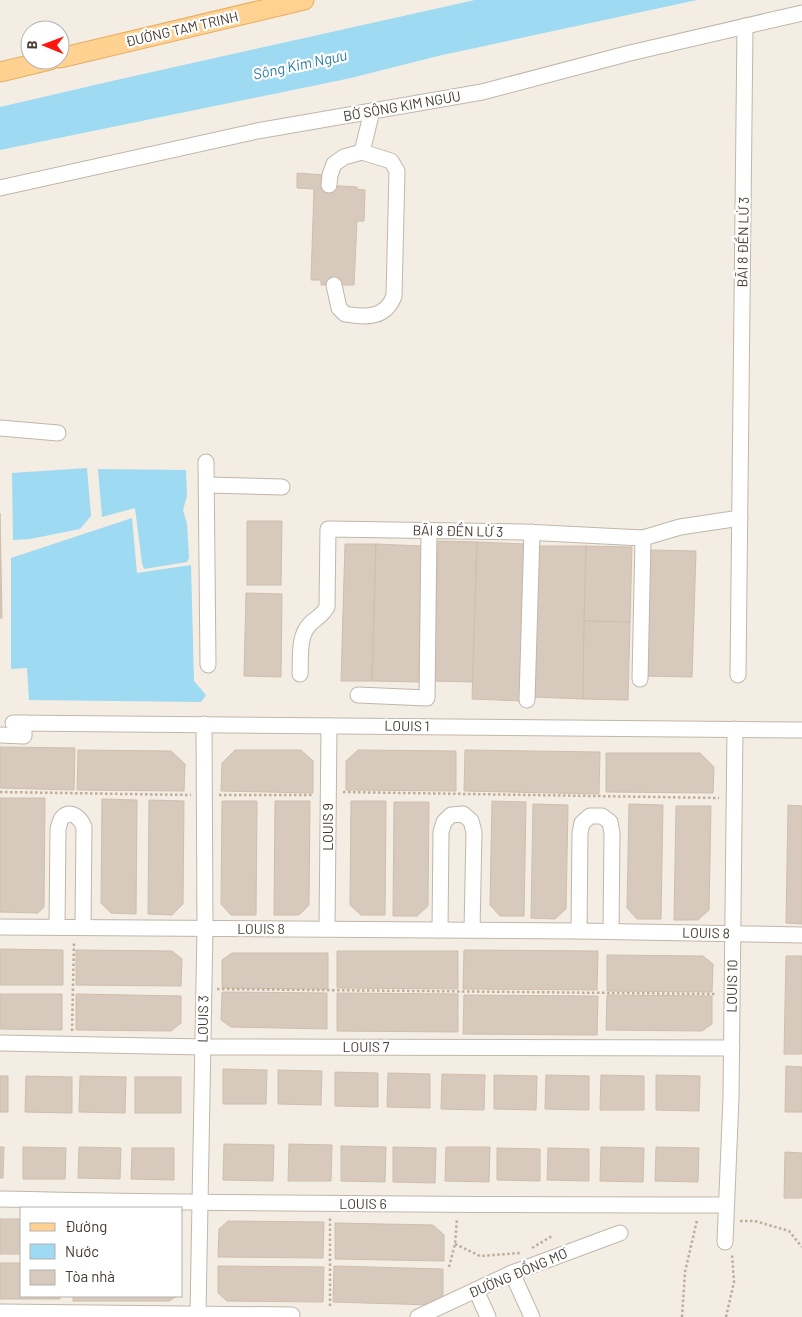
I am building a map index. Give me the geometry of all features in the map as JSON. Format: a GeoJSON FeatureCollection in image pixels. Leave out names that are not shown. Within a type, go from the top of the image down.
{"type":"FeatureCollection","features":[{"type":"Feature","properties":{"kind":"main road","name":"ĐƯỜNG TAM TRINH"},"geometry":{"type":"LineString","coordinates":[[70,56],[304,0]]}},
{"type":"Feature","properties":{"kind":"main road"},"geometry":{"type":"LineString","coordinates":[[1,68],[20,65]]}},
{"type":"Feature","properties":{"kind":"street","name":"BỜ SÔNG KIM NGƯU"},"geometry":{"type":"LineString","coordinates":[[0,188],[257,132],[482,92],[630,53],[802,13]]}},
{"type":"Feature","properties":{"kind":"street","name":"BÃI 8 ĐỀN LỪ 3"},"geometry":{"type":"LineString","coordinates":[[738,674],[744,26]]}},
{"type":"Feature","properties":{"kind":"street"},"geometry":{"type":"LineString","coordinates":[[362,152],[372,111]]}},
{"type":"Feature","properties":{"kind":"street"},"geometry":{"type":"LineString","coordinates":[[329,185],[330,174],[334,164],[344,157],[362,152],[391,162],[398,171],[394,296],[391,305],[374,316],[345,314],[339,308],[334,285]]}},
{"type":"Feature","properties":{"kind":"street"},"geometry":{"type":"LineString","coordinates":[[0,428],[58,434]]}},
{"type":"Feature","properties":{"kind":"street"},"geometry":{"type":"LineString","coordinates":[[206,462],[208,485],[208,666]]}},
{"type":"Feature","properties":{"kind":"street"},"geometry":{"type":"LineString","coordinates":[[208,485],[282,486]]}},
{"type":"Feature","properties":{"kind":"street","name":"BÃI 8 ĐỀN LỪ 3"},"geometry":{"type":"LineString","coordinates":[[300,674],[302,636],[310,624],[327,608],[328,529],[532,532],[643,538],[680,527],[740,518]]}},
{"type":"Feature","properties":{"kind":"street"},"geometry":{"type":"LineString","coordinates":[[358,695],[427,698],[429,530]]}},
{"type":"Feature","properties":{"kind":"street"},"geometry":{"type":"LineString","coordinates":[[527,700],[532,532]]}},
{"type":"Feature","properties":{"kind":"street"},"geometry":{"type":"LineString","coordinates":[[640,679],[643,538]]}},
{"type":"Feature","properties":{"kind":"street","name":"LOUIS 1"},"geometry":{"type":"LineString","coordinates":[[0,735],[24,736],[18,723],[802,730]]}},
{"type":"Feature","properties":{"kind":"street","name":"LOUIS 3"},"geometry":{"type":"LineString","coordinates":[[198,1314],[205,928],[204,724]]}},
{"type":"Feature","properties":{"kind":"street","name":"LOUIS 9"},"geometry":{"type":"LineString","coordinates":[[327,929],[329,726]]}},
{"type":"Feature","properties":{"kind":"street","name":"LOUIS 10"},"geometry":{"type":"LineString","coordinates":[[725,1242],[732,1048],[735,729]]}},
{"type":"Feature","properties":{"kind":"street"},"geometry":{"type":"LineString","coordinates":[[440,930],[441,832],[444,822],[451,815],[463,814],[471,821],[474,832],[472,930]]}},
{"type":"Feature","properties":{"kind":"street"},"geometry":{"type":"LineString","coordinates":[[57,927],[58,829],[61,818],[67,815],[74,815],[81,819],[84,827],[83,927]]}},
{"type":"Feature","properties":{"kind":"street"},"geometry":{"type":"LineString","coordinates":[[579,931],[580,833],[582,823],[590,816],[602,816],[610,822],[612,833],[611,932]]}},
{"type":"Feature","properties":{"kind":"street","name":"LOUIS 8"},"geometry":{"type":"LineString","coordinates":[[0,927],[579,931],[802,935]]}},
{"type":"Feature","properties":{"kind":"street","name":"LOUIS 7"},"geometry":{"type":"LineString","coordinates":[[0,1043],[203,1047],[732,1048]]}},
{"type":"Feature","properties":{"kind":"street","name":"LOUIS 6"},"geometry":{"type":"LineString","coordinates":[[0,1199],[200,1203],[698,1205],[726,1213]]}},
{"type":"Feature","properties":{"kind":"street","name":"ĐƯỜNG ĐỒNG MƠ"},"geometry":{"type":"LineString","coordinates":[[418,1317],[512,1273],[620,1233]]}},
{"type":"Feature","properties":{"kind":"street"},"geometry":{"type":"LineString","coordinates":[[512,1273],[532,1317]]}},
{"type":"Feature","properties":{"kind":"street"},"geometry":{"type":"LineString","coordinates":[[476,1290],[488,1317]]}},
{"type":"Feature","properties":{"kind":"street"},"geometry":{"type":"LineString","coordinates":[[0,1312],[54,1315],[292,1315]]}},
{"type":"Feature","properties":{"kind":"path"},"geometry":{"type":"LineString","coordinates":[[0,792],[192,795]]}},
{"type":"Feature","properties":{"kind":"path"},"geometry":{"type":"LineString","coordinates":[[339,792],[719,798]]}},
{"type":"Feature","properties":{"kind":"path"},"geometry":{"type":"LineString","coordinates":[[71,793],[71,799]]}},
{"type":"Feature","properties":{"kind":"path"},"geometry":{"type":"LineString","coordinates":[[215,795],[316,795]]}},
{"type":"Feature","properties":{"kind":"path"},"geometry":{"type":"LineString","coordinates":[[72,1033],[74,941]]}},
{"type":"Feature","properties":{"kind":"path"},"geometry":{"type":"LineString","coordinates":[[213,989],[717,994]]}},
{"type":"Feature","properties":{"kind":"path"},"geometry":{"type":"LineString","coordinates":[[449,1266],[455,1244],[459,1205]]}},
{"type":"Feature","properties":{"kind":"path"},"geometry":{"type":"LineString","coordinates":[[682,1317],[685,1272],[698,1225],[698,1205]]}},
{"type":"Feature","properties":{"kind":"path"},"geometry":{"type":"LineString","coordinates":[[726,1213],[789,1231],[802,1247]]}},
{"type":"Feature","properties":{"kind":"path"},"geometry":{"type":"LineString","coordinates":[[330,1218],[330,1306]]}},
{"type":"Feature","properties":{"kind":"path"},"geometry":{"type":"LineString","coordinates":[[455,1244],[480,1256],[526,1252],[552,1236]]}},
{"type":"Feature","properties":{"kind":"path"},"geometry":{"type":"LineString","coordinates":[[725,1242],[732,1246],[734,1282],[726,1317]]}},
{"type":"Feature","properties":{"kind":"water","name":"Sông Kim Ngưu"},"geometry":{"type":"Polygon","coordinates":[[[475,0],[697,0],[438,56],[351,78],[0,150],[0,107],[475,0]]]}},
{"type":"Feature","properties":{"kind":"water"},"geometry":{"type":"Polygon","coordinates":[[[87,468],[91,516],[80,529],[30,539],[13,540],[12,473],[87,468]]]}},
{"type":"Feature","properties":{"kind":"water"},"geometry":{"type":"Polygon","coordinates":[[[98,469],[186,470],[187,496],[183,510],[187,524],[189,558],[187,562],[144,569],[135,508],[102,517],[98,469]]]}},
{"type":"Feature","properties":{"kind":"water"},"geometry":{"type":"Polygon","coordinates":[[[132,518],[137,573],[191,565],[194,681],[206,695],[201,702],[29,700],[27,668],[11,669],[11,558],[132,518]]]}},
{"type":"Feature","properties":{"kind":"building"},"geometry":{"type":"Polygon","coordinates":[[[297,173],[324,175],[323,185],[357,187],[357,189],[365,190],[364,221],[357,221],[354,285],[321,285],[321,280],[311,280],[314,189],[297,188],[297,173]]]}},
{"type":"Feature","properties":{"kind":"building"},"geometry":{"type":"Polygon","coordinates":[[[0,513],[2,618],[0,618],[0,513]]]}},
{"type":"Feature","properties":{"kind":"building"},"geometry":{"type":"Polygon","coordinates":[[[247,521],[282,521],[281,585],[247,585],[247,521]]]}},
{"type":"Feature","properties":{"kind":"building"},"geometry":{"type":"Polygon","coordinates":[[[438,541],[477,542],[473,682],[433,681],[438,541]]]}},
{"type":"Feature","properties":{"kind":"building"},"geometry":{"type":"Polygon","coordinates":[[[477,542],[526,544],[522,701],[472,699],[477,542]]]}},
{"type":"Feature","properties":{"kind":"building"},"geometry":{"type":"Polygon","coordinates":[[[345,544],[376,544],[372,681],[341,681],[345,544]]]}},
{"type":"Feature","properties":{"kind":"building"},"geometry":{"type":"Polygon","coordinates":[[[376,544],[422,546],[419,682],[372,681],[376,544]]]}},
{"type":"Feature","properties":{"kind":"building"},"geometry":{"type":"Polygon","coordinates":[[[538,546],[586,546],[583,699],[534,697],[538,546]]]}},
{"type":"Feature","properties":{"kind":"building"},"geometry":{"type":"Polygon","coordinates":[[[586,546],[632,547],[630,622],[584,621],[586,546]]]}},
{"type":"Feature","properties":{"kind":"building"},"geometry":{"type":"Polygon","coordinates":[[[649,550],[696,551],[692,677],[644,676],[649,550]]]}},
{"type":"Feature","properties":{"kind":"building"},"geometry":{"type":"Polygon","coordinates":[[[246,593],[282,594],[281,677],[244,676],[246,593]]]}},
{"type":"Feature","properties":{"kind":"building"},"geometry":{"type":"Polygon","coordinates":[[[584,621],[630,622],[628,700],[583,699],[584,621]]]}},
{"type":"Feature","properties":{"kind":"building"},"geometry":{"type":"Polygon","coordinates":[[[0,747],[75,748],[74,790],[0,788],[0,747]]]}},
{"type":"Feature","properties":{"kind":"building"},"geometry":{"type":"Polygon","coordinates":[[[78,750],[171,751],[185,764],[184,791],[77,790],[78,750]]]}},
{"type":"Feature","properties":{"kind":"building"},"geometry":{"type":"Polygon","coordinates":[[[235,750],[301,750],[313,761],[313,793],[221,791],[222,763],[235,750]]]}},
{"type":"Feature","properties":{"kind":"building"},"geometry":{"type":"Polygon","coordinates":[[[358,750],[456,751],[456,791],[346,790],[346,761],[358,750]]]}},
{"type":"Feature","properties":{"kind":"building"},"geometry":{"type":"Polygon","coordinates":[[[465,750],[600,752],[599,794],[464,791],[465,750]]]}},
{"type":"Feature","properties":{"kind":"building"},"geometry":{"type":"Polygon","coordinates":[[[606,753],[700,753],[714,767],[713,793],[606,792],[606,753]]]}},
{"type":"Feature","properties":{"kind":"building"},"geometry":{"type":"Polygon","coordinates":[[[0,798],[45,798],[44,907],[38,913],[0,912],[0,798]]]}},
{"type":"Feature","properties":{"kind":"building"},"geometry":{"type":"Polygon","coordinates":[[[102,799],[137,800],[136,914],[111,913],[101,903],[102,799]]]}},
{"type":"Feature","properties":{"kind":"building"},"geometry":{"type":"Polygon","coordinates":[[[149,800],[184,801],[183,904],[172,915],[148,914],[149,800]]]}},
{"type":"Feature","properties":{"kind":"building"},"geometry":{"type":"Polygon","coordinates":[[[222,801],[257,801],[256,915],[231,915],[221,904],[222,801]]]}},
{"type":"Feature","properties":{"kind":"building"},"geometry":{"type":"Polygon","coordinates":[[[275,801],[310,801],[309,905],[299,915],[274,915],[275,801]]]}},
{"type":"Feature","properties":{"kind":"building"},"geometry":{"type":"Polygon","coordinates":[[[351,801],[386,801],[385,915],[361,915],[350,905],[351,801]]]}},
{"type":"Feature","properties":{"kind":"building"},"geometry":{"type":"Polygon","coordinates":[[[492,801],[526,802],[524,916],[500,916],[490,905],[492,801]]]}},
{"type":"Feature","properties":{"kind":"building"},"geometry":{"type":"Polygon","coordinates":[[[394,802],[429,802],[428,906],[417,916],[393,916],[394,802]]]}},
{"type":"Feature","properties":{"kind":"building"},"geometry":{"type":"Polygon","coordinates":[[[533,804],[568,805],[566,909],[555,919],[531,918],[533,804]]]}},
{"type":"Feature","properties":{"kind":"building"},"geometry":{"type":"Polygon","coordinates":[[[629,804],[663,805],[661,919],[637,919],[627,908],[629,804]]]}},
{"type":"Feature","properties":{"kind":"building"},"geometry":{"type":"Polygon","coordinates":[[[788,805],[802,806],[802,924],[786,923],[788,805]]]}},
{"type":"Feature","properties":{"kind":"building"},"geometry":{"type":"Polygon","coordinates":[[[676,806],[711,806],[709,910],[698,920],[674,920],[676,806]]]}},
{"type":"Feature","properties":{"kind":"building"},"geometry":{"type":"Polygon","coordinates":[[[0,949],[63,950],[63,985],[0,985],[0,949]]]}},
{"type":"Feature","properties":{"kind":"building"},"geometry":{"type":"Polygon","coordinates":[[[76,950],[172,951],[182,959],[181,986],[76,985],[76,950]]]}},
{"type":"Feature","properties":{"kind":"building"},"geometry":{"type":"Polygon","coordinates":[[[464,950],[598,951],[597,990],[463,989],[464,950]]]}},
{"type":"Feature","properties":{"kind":"building"},"geometry":{"type":"Polygon","coordinates":[[[337,951],[458,951],[458,989],[337,988],[337,951]]]}},
{"type":"Feature","properties":{"kind":"building"},"geometry":{"type":"Polygon","coordinates":[[[232,953],[328,953],[328,989],[222,988],[222,960],[232,953]]]}},
{"type":"Feature","properties":{"kind":"building"},"geometry":{"type":"Polygon","coordinates":[[[607,955],[703,956],[713,964],[712,992],[607,991],[607,955]]]}},
{"type":"Feature","properties":{"kind":"building"},"geometry":{"type":"Polygon","coordinates":[[[786,956],[802,956],[802,1054],[784,1054],[786,956]]]}},
{"type":"Feature","properties":{"kind":"building"},"geometry":{"type":"Polygon","coordinates":[[[222,992],[327,993],[327,1029],[231,1027],[221,1020],[222,992]]]}},
{"type":"Feature","properties":{"kind":"building"},"geometry":{"type":"Polygon","coordinates":[[[337,993],[458,994],[458,1032],[337,1031],[337,993]]]}},
{"type":"Feature","properties":{"kind":"building"},"geometry":{"type":"Polygon","coordinates":[[[0,994],[62,994],[62,1030],[0,1029],[0,994]]]}},
{"type":"Feature","properties":{"kind":"building"},"geometry":{"type":"Polygon","coordinates":[[[76,994],[181,996],[181,1023],[171,1031],[76,1030],[76,994]]]}},
{"type":"Feature","properties":{"kind":"building"},"geometry":{"type":"Polygon","coordinates":[[[464,995],[598,996],[597,1035],[463,1034],[464,995]]]}},
{"type":"Feature","properties":{"kind":"building"},"geometry":{"type":"Polygon","coordinates":[[[607,995],[712,996],[712,1024],[702,1031],[606,1030],[607,995]]]}},
{"type":"Feature","properties":{"kind":"building"},"geometry":{"type":"Polygon","coordinates":[[[786,1066],[802,1067],[802,1112],[785,1112],[786,1066]]]}},
{"type":"Feature","properties":{"kind":"building"},"geometry":{"type":"Polygon","coordinates":[[[223,1069],[267,1070],[266,1104],[223,1104],[223,1069]]]}},
{"type":"Feature","properties":{"kind":"building"},"geometry":{"type":"Polygon","coordinates":[[[278,1070],[322,1071],[321,1105],[278,1104],[278,1070]]]}},
{"type":"Feature","properties":{"kind":"building"},"geometry":{"type":"Polygon","coordinates":[[[335,1072],[378,1073],[378,1107],[335,1106],[335,1072]]]}},
{"type":"Feature","properties":{"kind":"building"},"geometry":{"type":"Polygon","coordinates":[[[388,1073],[430,1074],[430,1108],[387,1107],[388,1073]]]}},
{"type":"Feature","properties":{"kind":"building"},"geometry":{"type":"Polygon","coordinates":[[[442,1074],[485,1075],[484,1110],[441,1109],[442,1074]]]}},
{"type":"Feature","properties":{"kind":"building"},"geometry":{"type":"Polygon","coordinates":[[[494,1075],[537,1076],[536,1110],[494,1109],[494,1075]]]}},
{"type":"Feature","properties":{"kind":"building"},"geometry":{"type":"Polygon","coordinates":[[[546,1075],[589,1076],[589,1110],[545,1109],[546,1075]]]}},
{"type":"Feature","properties":{"kind":"building"},"geometry":{"type":"Polygon","coordinates":[[[601,1075],[644,1076],[644,1110],[600,1110],[601,1075]]]}},
{"type":"Feature","properties":{"kind":"building"},"geometry":{"type":"Polygon","coordinates":[[[656,1075],[700,1076],[699,1111],[656,1110],[656,1075]]]}},
{"type":"Feature","properties":{"kind":"building"},"geometry":{"type":"Polygon","coordinates":[[[0,1076],[8,1076],[8,1112],[0,1112],[0,1076]]]}},
{"type":"Feature","properties":{"kind":"building"},"geometry":{"type":"Polygon","coordinates":[[[26,1076],[72,1077],[72,1113],[25,1112],[26,1076]]]}},
{"type":"Feature","properties":{"kind":"building"},"geometry":{"type":"Polygon","coordinates":[[[80,1076],[126,1077],[125,1113],[79,1112],[80,1076]]]}},
{"type":"Feature","properties":{"kind":"building"},"geometry":{"type":"Polygon","coordinates":[[[135,1077],[181,1077],[181,1113],[135,1113],[135,1077]]]}},
{"type":"Feature","properties":{"kind":"building"},"geometry":{"type":"Polygon","coordinates":[[[224,1144],[274,1145],[273,1181],[223,1180],[224,1144]]]}},
{"type":"Feature","properties":{"kind":"building"},"geometry":{"type":"Polygon","coordinates":[[[289,1144],[332,1145],[331,1181],[288,1181],[289,1144]]]}},
{"type":"Feature","properties":{"kind":"building"},"geometry":{"type":"Polygon","coordinates":[[[341,1146],[386,1147],[385,1182],[341,1181],[341,1146]]]}},
{"type":"Feature","properties":{"kind":"building"},"geometry":{"type":"Polygon","coordinates":[[[0,1147],[4,1147],[3,1178],[0,1178],[0,1147]]]}},
{"type":"Feature","properties":{"kind":"building"},"geometry":{"type":"Polygon","coordinates":[[[23,1147],[66,1148],[65,1179],[23,1179],[23,1147]]]}},
{"type":"Feature","properties":{"kind":"building"},"geometry":{"type":"Polygon","coordinates":[[[79,1147],[121,1148],[120,1179],[78,1178],[79,1147]]]}},
{"type":"Feature","properties":{"kind":"building"},"geometry":{"type":"Polygon","coordinates":[[[393,1147],[436,1148],[435,1183],[393,1182],[393,1147]]]}},
{"type":"Feature","properties":{"kind":"building"},"geometry":{"type":"Polygon","coordinates":[[[446,1147],[490,1147],[489,1182],[445,1181],[446,1147]]]}},
{"type":"Feature","properties":{"kind":"building"},"geometry":{"type":"Polygon","coordinates":[[[601,1147],[644,1148],[643,1182],[600,1181],[601,1147]]]}},
{"type":"Feature","properties":{"kind":"building"},"geometry":{"type":"Polygon","coordinates":[[[656,1147],[699,1148],[698,1182],[655,1181],[656,1147]]]}},
{"type":"Feature","properties":{"kind":"building"},"geometry":{"type":"Polygon","coordinates":[[[132,1148],[174,1148],[174,1180],[131,1179],[132,1148]]]}},
{"type":"Feature","properties":{"kind":"building"},"geometry":{"type":"Polygon","coordinates":[[[497,1148],[540,1149],[540,1181],[497,1180],[497,1148]]]}},
{"type":"Feature","properties":{"kind":"building"},"geometry":{"type":"Polygon","coordinates":[[[548,1148],[589,1149],[589,1181],[547,1180],[548,1148]]]}},
{"type":"Feature","properties":{"kind":"building"},"geometry":{"type":"Polygon","coordinates":[[[785,1152],[802,1153],[802,1198],[784,1198],[785,1152]]]}},
{"type":"Feature","properties":{"kind":"building"},"geometry":{"type":"Polygon","coordinates":[[[0,1219],[20,1219],[20,1254],[0,1254],[0,1219]]]}},
{"type":"Feature","properties":{"kind":"building"},"geometry":{"type":"Polygon","coordinates":[[[228,1221],[324,1222],[323,1258],[218,1257],[219,1229],[228,1221]]]}},
{"type":"Feature","properties":{"kind":"building"},"geometry":{"type":"Polygon","coordinates":[[[335,1223],[433,1225],[444,1235],[444,1261],[335,1259],[335,1223]]]}},
{"type":"Feature","properties":{"kind":"building"},"geometry":{"type":"Polygon","coordinates":[[[0,1263],[20,1263],[20,1297],[60,1297],[60,1299],[0,1299],[0,1263]]]}},
{"type":"Feature","properties":{"kind":"building"},"geometry":{"type":"Polygon","coordinates":[[[218,1266],[324,1267],[323,1302],[227,1301],[218,1293],[218,1266]]]}},
{"type":"Feature","properties":{"kind":"building"},"geometry":{"type":"Polygon","coordinates":[[[334,1266],[443,1269],[443,1295],[432,1305],[333,1302],[334,1266]]]}},
{"type":"Feature","properties":{"kind":"building"},"geometry":{"type":"Polygon","coordinates":[[[73,1297],[175,1297],[169,1301],[73,1301],[73,1297]]]}}]}
